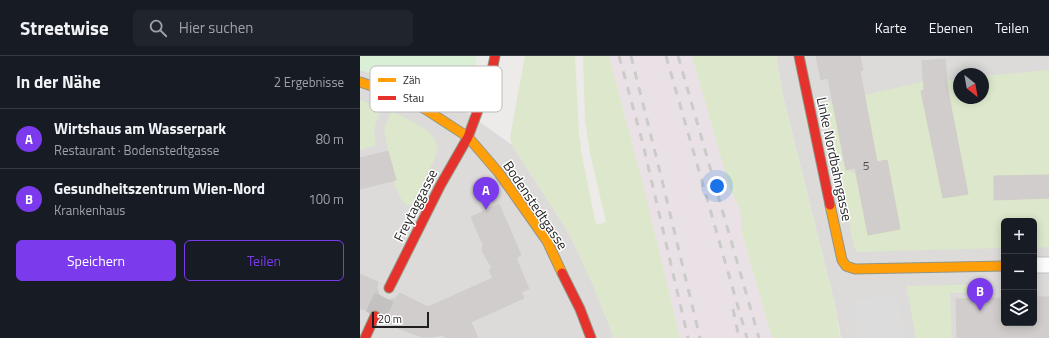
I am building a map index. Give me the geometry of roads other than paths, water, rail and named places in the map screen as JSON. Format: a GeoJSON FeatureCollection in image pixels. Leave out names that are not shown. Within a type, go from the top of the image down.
{"type":"FeatureCollection","features":[{"type":"Feature","properties":{"kind":"street","name":"Freytaggasse"},"geometry":{"type":"LineString","coordinates":[[493,66],[496,56]]}},
{"type":"Feature","properties":{"kind":"street","name":"Linke Nordbahngasse"},"geometry":{"type":"LineString","coordinates":[[800,56],[842,260],[846,266],[855,269],[1001,266]]}},
{"type":"Feature","properties":{"kind":"street","name":"Bodenstedtgasse"},"geometry":{"type":"LineString","coordinates":[[360,82],[370,85]]}},
{"type":"Feature","properties":{"kind":"street","name":"Bodenstedtgasse"},"geometry":{"type":"LineString","coordinates":[[429,112],[468,136],[499,173],[547,241],[580,309],[591,338]]}},
{"type":"Feature","properties":{"kind":"street","name":"Freytaggasse"},"geometry":{"type":"LineString","coordinates":[[389,288],[440,186],[468,136],[477,112]]}},
{"type":"Feature","properties":{"kind":"street"},"geometry":{"type":"LineString","coordinates":[[1037,265],[1049,265]]}},
{"type":"Feature","properties":{"kind":"street"},"geometry":{"type":"LineString","coordinates":[[365,338],[375,316]]}},
{"type":"Feature","properties":{"kind":"tunnel"},"geometry":{"type":"LineString","coordinates":[[375,316],[389,288]]}},
{"type":"Feature","properties":{"kind":"railway"},"geometry":{"type":"LineString","coordinates":[[619,56],[643,144],[688,338]]}},
{"type":"Feature","properties":{"kind":"railway"},"geometry":{"type":"LineString","coordinates":[[631,56],[700,338]]}},
{"type":"Feature","properties":{"kind":"railway"},"geometry":{"type":"LineString","coordinates":[[666,56],[747,338]]}},
{"type":"Feature","properties":{"kind":"railway"},"geometry":{"type":"LineString","coordinates":[[678,56],[759,338]]}},
{"type":"Feature","properties":{"kind":"railway"},"geometry":{"type":"LineString","coordinates":[[733,309],[739,338]]}},
{"type":"Feature","properties":{"kind":"place","name":"Wirtshaus am Wasserpark"},"geometry":{"type":"Point","coordinates":[486,210]}},
{"type":"Feature","properties":{"kind":"place","name":"Gesundheitszentrum Wien-Nord"},"geometry":{"type":"Point","coordinates":[980,311]}}]}
